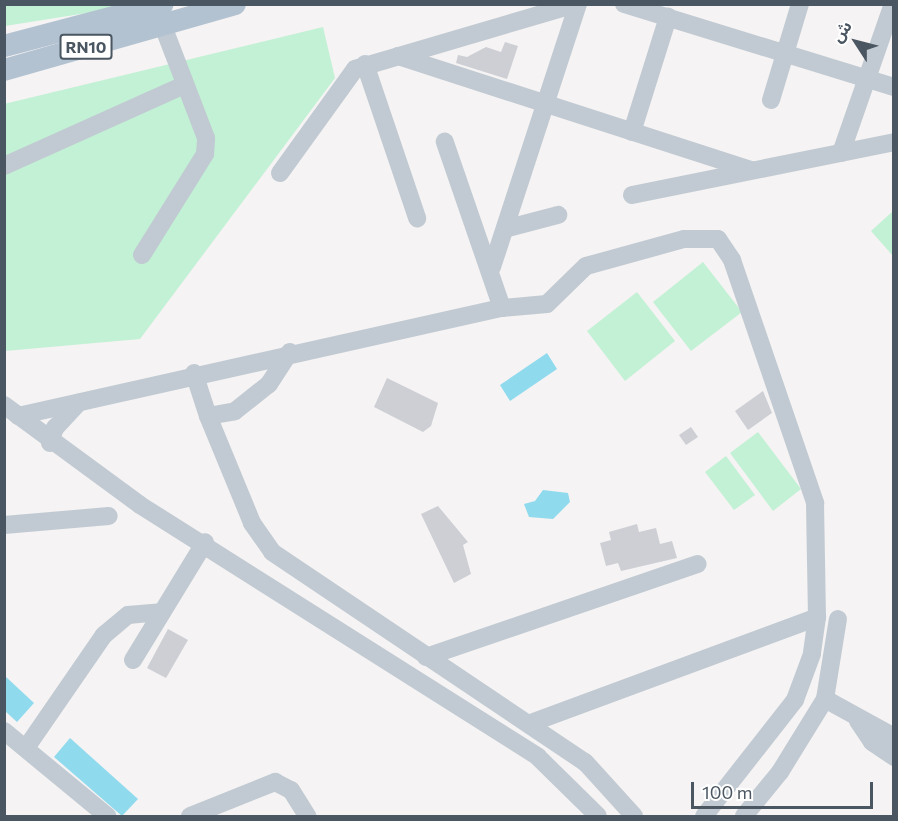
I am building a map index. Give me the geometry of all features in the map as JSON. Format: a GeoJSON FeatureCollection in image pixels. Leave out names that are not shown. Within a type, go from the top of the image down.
{"type":"FeatureCollection","features":[{"type":"Feature","properties":{"kind":"main road","name":"RN10"},"geometry":{"type":"LineString","coordinates":[[4,46],[163,15],[235,4]]}},
{"type":"Feature","properties":{"kind":"main road","name":"RN10"},"geometry":{"type":"LineString","coordinates":[[4,70],[163,15]]}},
{"type":"Feature","properties":{"kind":"street"},"geometry":{"type":"LineString","coordinates":[[280,173],[348,76],[365,64],[577,4]]}},
{"type":"Feature","properties":{"kind":"street"},"geometry":{"type":"LineString","coordinates":[[492,267],[508,228],[547,108],[577,4]]}},
{"type":"Feature","properties":{"kind":"street"},"geometry":{"type":"LineString","coordinates":[[771,100],[800,4]]}},
{"type":"Feature","properties":{"kind":"street"},"geometry":{"type":"LineString","coordinates":[[841,153],[869,79],[893,4]]}},
{"type":"Feature","properties":{"kind":"street"},"geometry":{"type":"LineString","coordinates":[[635,6],[894,87]]}},
{"type":"Feature","properties":{"kind":"street"},"geometry":{"type":"LineString","coordinates":[[142,255],[205,154],[206,138],[184,85],[163,15]]}},
{"type":"Feature","properties":{"kind":"street"},"geometry":{"type":"LineString","coordinates":[[632,132],[669,17]]}},
{"type":"Feature","properties":{"kind":"street"},"geometry":{"type":"LineString","coordinates":[[399,56],[547,108],[751,170]]}},
{"type":"Feature","properties":{"kind":"street"},"geometry":{"type":"LineString","coordinates":[[365,64],[417,218]]}},
{"type":"Feature","properties":{"kind":"street"},"geometry":{"type":"LineString","coordinates":[[4,166],[184,85]]}},
{"type":"Feature","properties":{"kind":"street"},"geometry":{"type":"LineString","coordinates":[[445,142],[492,267],[502,308]]}},
{"type":"Feature","properties":{"kind":"street"},"geometry":{"type":"LineString","coordinates":[[632,195],[894,142]]}},
{"type":"Feature","properties":{"kind":"street"},"geometry":{"type":"LineString","coordinates":[[508,228],[558,215]]}},
{"type":"Feature","properties":{"kind":"street"},"geometry":{"type":"LineString","coordinates":[[11,410],[79,402],[290,352],[502,308],[546,304],[586,266],[603,259],[692,238],[718,239],[726,246],[815,503],[817,617],[812,654],[795,700],[704,816]]}},
{"type":"Feature","properties":{"kind":"street"},"geometry":{"type":"LineString","coordinates":[[208,416],[245,407],[269,384],[290,352]]}},
{"type":"Feature","properties":{"kind":"street"},"geometry":{"type":"LineString","coordinates":[[194,373],[208,416],[252,523],[272,552],[426,657],[531,723],[585,762],[634,816]]}},
{"type":"Feature","properties":{"kind":"street"},"geometry":{"type":"LineString","coordinates":[[50,443],[55,428],[79,402]]}},
{"type":"Feature","properties":{"kind":"street"},"geometry":{"type":"LineString","coordinates":[[11,410],[50,443],[140,505],[205,542],[538,757],[598,816]]}},
{"type":"Feature","properties":{"kind":"street"},"geometry":{"type":"LineString","coordinates":[[4,525],[109,516]]}},
{"type":"Feature","properties":{"kind":"street"},"geometry":{"type":"LineString","coordinates":[[133,660],[205,542]]}},
{"type":"Feature","properties":{"kind":"street"},"geometry":{"type":"LineString","coordinates":[[426,657],[697,564]]}},
{"type":"Feature","properties":{"kind":"street"},"geometry":{"type":"LineString","coordinates":[[26,748],[104,635],[128,615],[161,612]]}},
{"type":"Feature","properties":{"kind":"street"},"geometry":{"type":"LineString","coordinates":[[531,723],[817,617]]}},
{"type":"Feature","properties":{"kind":"street"},"geometry":{"type":"LineString","coordinates":[[744,816],[780,772],[825,699],[838,619]]}},
{"type":"Feature","properties":{"kind":"street"},"geometry":{"type":"LineString","coordinates":[[825,699],[858,721],[894,737]]}},
{"type":"Feature","properties":{"kind":"street"},"geometry":{"type":"LineString","coordinates":[[858,721],[872,742],[894,757]]}},
{"type":"Feature","properties":{"kind":"street"},"geometry":{"type":"LineString","coordinates":[[4,731],[108,816]]}},
{"type":"Feature","properties":{"kind":"street"},"geometry":{"type":"LineString","coordinates":[[190,816],[274,782],[291,790],[307,816]]}},
{"type":"Feature","properties":{"kind":"green space"},"geometry":{"type":"Polygon","coordinates":[[[5,5],[137,5],[5,26],[5,5]]]}},
{"type":"Feature","properties":{"kind":"green space"},"geometry":{"type":"Polygon","coordinates":[[[323,27],[335,78],[140,339],[5,351],[4,104],[323,27]]]}},
{"type":"Feature","properties":{"kind":"green space"},"geometry":{"type":"Polygon","coordinates":[[[893,211],[893,256],[871,231],[893,211]]]}},
{"type":"Feature","properties":{"kind":"green space"},"geometry":{"type":"Polygon","coordinates":[[[703,262],[742,312],[691,351],[653,302],[703,262]]]}},
{"type":"Feature","properties":{"kind":"green space"},"geometry":{"type":"Polygon","coordinates":[[[637,292],[675,341],[625,381],[587,331],[637,292]]]}},
{"type":"Feature","properties":{"kind":"green space"},"geometry":{"type":"Polygon","coordinates":[[[758,432],[801,489],[773,511],[730,453],[758,432]]]}},
{"type":"Feature","properties":{"kind":"green space"},"geometry":{"type":"Polygon","coordinates":[[[726,456],[755,495],[734,510],[705,472],[726,456]]]}},
{"type":"Feature","properties":{"kind":"water"},"geometry":{"type":"Polygon","coordinates":[[[547,353],[557,369],[510,401],[500,385],[547,353]]]}},
{"type":"Feature","properties":{"kind":"water"},"geometry":{"type":"Polygon","coordinates":[[[543,490],[568,493],[570,502],[553,519],[529,517],[524,504],[535,501],[543,490]]]}},
{"type":"Feature","properties":{"kind":"water"},"geometry":{"type":"Polygon","coordinates":[[[5,676],[34,703],[17,722],[5,711],[5,676]]]}},
{"type":"Feature","properties":{"kind":"water"},"geometry":{"type":"Polygon","coordinates":[[[70,738],[138,799],[122,816],[54,757],[70,738]]]}},
{"type":"Feature","properties":{"kind":"building"},"geometry":{"type":"Polygon","coordinates":[[[505,42],[518,46],[507,79],[456,63],[458,55],[467,57],[486,47],[501,52],[505,42]]]}},
{"type":"Feature","properties":{"kind":"building"},"geometry":{"type":"Polygon","coordinates":[[[387,378],[438,403],[431,426],[423,432],[374,407],[387,378]]]}},
{"type":"Feature","properties":{"kind":"building"},"geometry":{"type":"Polygon","coordinates":[[[763,391],[772,413],[748,430],[735,411],[763,391]]]}},
{"type":"Feature","properties":{"kind":"building"},"geometry":{"type":"Polygon","coordinates":[[[691,427],[698,437],[686,445],[679,435],[691,427]]]}},
{"type":"Feature","properties":{"kind":"building"},"geometry":{"type":"Polygon","coordinates":[[[438,506],[468,542],[463,545],[471,574],[454,583],[421,514],[438,506]]]}},
{"type":"Feature","properties":{"kind":"building"},"geometry":{"type":"Polygon","coordinates":[[[637,524],[639,532],[656,528],[660,544],[672,541],[677,558],[621,571],[618,563],[606,566],[600,543],[611,540],[609,532],[637,524]]]}},
{"type":"Feature","properties":{"kind":"building"},"geometry":{"type":"Polygon","coordinates":[[[168,629],[188,640],[166,678],[147,668],[168,629]]]}}]}
